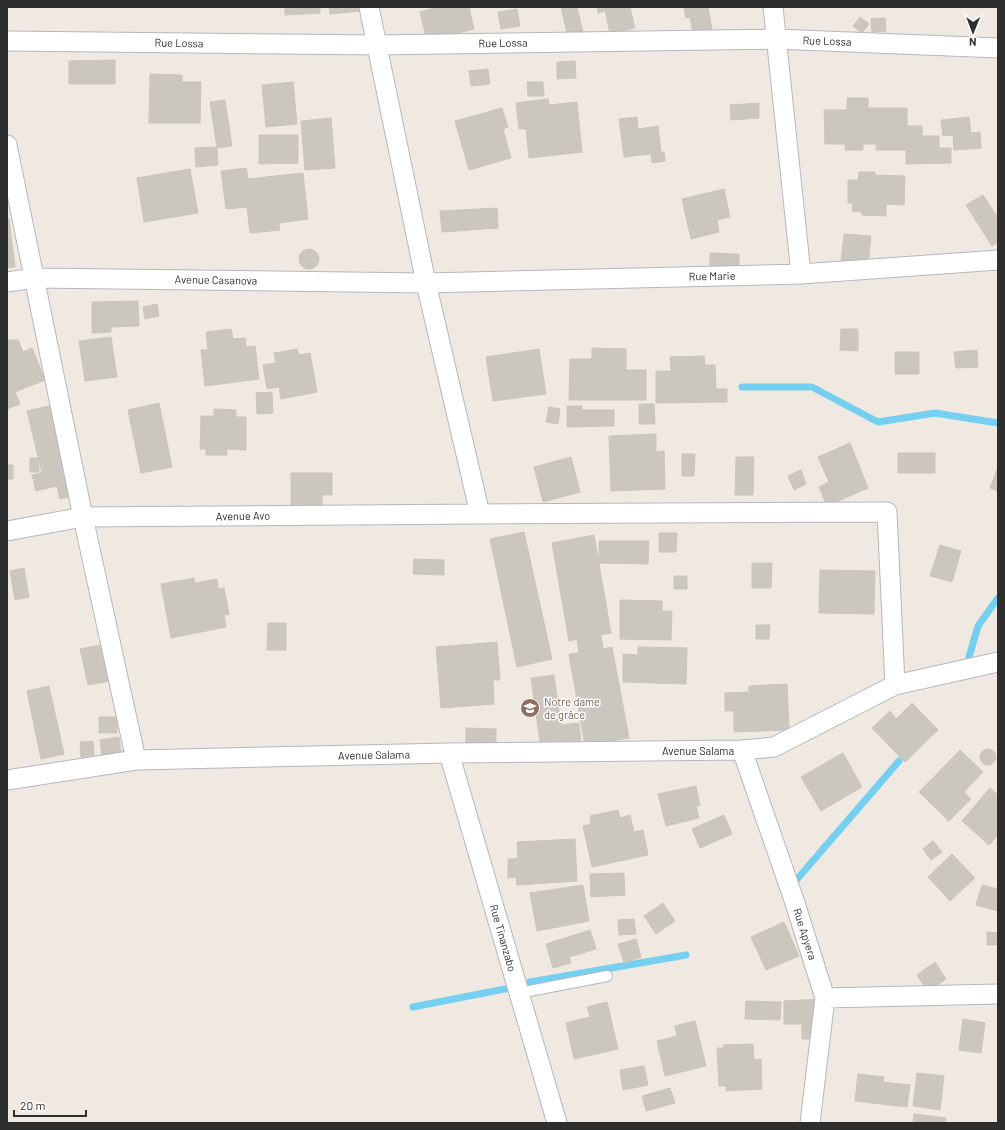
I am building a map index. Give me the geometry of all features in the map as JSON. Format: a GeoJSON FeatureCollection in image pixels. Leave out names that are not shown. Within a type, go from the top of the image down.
{"type":"FeatureCollection","features":[{"type":"Feature","properties":{"kind":"street"},"geometry":{"type":"LineString","coordinates":[[369,7],[426,283],[480,514]]}},
{"type":"Feature","properties":{"kind":"street"},"geometry":{"type":"LineString","coordinates":[[773,7],[775,39],[800,274]]}},
{"type":"Feature","properties":{"kind":"street","name":"Rue Lossa"},"geometry":{"type":"LineString","coordinates":[[7,41],[378,45],[775,39],[998,48]]}},
{"type":"Feature","properties":{"kind":"street"},"geometry":{"type":"LineString","coordinates":[[7,145],[83,517],[136,760]]}},
{"type":"Feature","properties":{"kind":"street","name":"Rue Marie"},"geometry":{"type":"LineString","coordinates":[[426,283],[800,274],[998,260]]}},
{"type":"Feature","properties":{"kind":"street","name":"Avenue Casanova"},"geometry":{"type":"LineString","coordinates":[[7,282],[35,278],[426,283]]}},
{"type":"Feature","properties":{"kind":"street","name":"Avenue Avo"},"geometry":{"type":"LineString","coordinates":[[7,531],[83,517],[887,512],[895,685]]}},
{"type":"Feature","properties":{"kind":"street","name":"Avenue Salama"},"geometry":{"type":"LineString","coordinates":[[7,780],[136,760],[449,753],[742,750],[774,747],[895,685],[998,662]]}},
{"type":"Feature","properties":{"kind":"street","name":"Rue Apyera"},"geometry":{"type":"LineString","coordinates":[[742,750],[794,900],[825,998],[810,1123]]}},
{"type":"Feature","properties":{"kind":"street","name":"Rue Tinanzabo"},"geometry":{"type":"LineString","coordinates":[[449,753],[557,1123]]}},
{"type":"Feature","properties":{"kind":"street"},"geometry":{"type":"LineString","coordinates":[[825,998],[998,994]]}},
{"type":"Feature","properties":{"kind":"lane"},"geometry":{"type":"LineString","coordinates":[[519,993],[607,976]]}},
{"type":"Feature","properties":{"kind":"building"},"geometry":{"type":"Polygon","coordinates":[[[285,7],[320,7],[320,13],[285,15],[285,7]]]}},
{"type":"Feature","properties":{"kind":"building"},"geometry":{"type":"Polygon","coordinates":[[[329,7],[361,7],[362,11],[330,14],[329,7]]]}},
{"type":"Feature","properties":{"kind":"building"},"geometry":{"type":"Polygon","coordinates":[[[439,7],[469,7],[474,29],[427,41],[420,12],[439,7]]]}},
{"type":"Feature","properties":{"kind":"building"},"geometry":{"type":"Polygon","coordinates":[[[561,7],[577,7],[583,33],[568,37],[561,7]]]}},
{"type":"Feature","properties":{"kind":"building"},"geometry":{"type":"Polygon","coordinates":[[[597,7],[630,7],[635,28],[610,33],[605,11],[598,13],[597,7]]]}},
{"type":"Feature","properties":{"kind":"building"},"geometry":{"type":"Polygon","coordinates":[[[684,7],[708,7],[712,29],[693,33],[690,17],[686,18],[684,7]]]}},
{"type":"Feature","properties":{"kind":"building"},"geometry":{"type":"Polygon","coordinates":[[[517,9],[520,26],[501,29],[498,12],[517,9]]]}},
{"type":"Feature","properties":{"kind":"building"},"geometry":{"type":"Polygon","coordinates":[[[860,17],[869,24],[862,33],[853,26],[860,17]]]}},
{"type":"Feature","properties":{"kind":"building"},"geometry":{"type":"Polygon","coordinates":[[[885,18],[886,31],[872,32],[871,19],[885,18]]]}},
{"type":"Feature","properties":{"kind":"building"},"geometry":{"type":"Polygon","coordinates":[[[115,60],[115,84],[69,84],[69,61],[115,60]]]}},
{"type":"Feature","properties":{"kind":"building"},"geometry":{"type":"Polygon","coordinates":[[[575,61],[576,78],[557,79],[557,62],[575,61]]]}},
{"type":"Feature","properties":{"kind":"building"},"geometry":{"type":"Polygon","coordinates":[[[488,69],[490,84],[471,86],[469,71],[488,69]]]}},
{"type":"Feature","properties":{"kind":"building"},"geometry":{"type":"Polygon","coordinates":[[[150,74],[182,75],[182,82],[201,82],[200,123],[149,123],[150,74]]]}},
{"type":"Feature","properties":{"kind":"building"},"geometry":{"type":"Polygon","coordinates":[[[293,82],[297,124],[266,127],[262,85],[293,82]]]}},
{"type":"Feature","properties":{"kind":"building"},"geometry":{"type":"Polygon","coordinates":[[[527,82],[543,82],[544,96],[528,96],[527,82]]]}},
{"type":"Feature","properties":{"kind":"building"},"geometry":{"type":"Polygon","coordinates":[[[847,98],[868,98],[868,108],[907,108],[907,126],[922,126],[922,136],[939,136],[939,148],[951,148],[951,163],[906,164],[906,150],[876,150],[876,144],[863,144],[863,150],[845,150],[845,144],[825,144],[824,110],[847,110],[847,98]]]}},
{"type":"Feature","properties":{"kind":"building"},"geometry":{"type":"Polygon","coordinates":[[[548,99],[549,105],[577,102],[582,152],[529,158],[526,129],[519,129],[516,103],[548,99]]]}},
{"type":"Feature","properties":{"kind":"building"},"geometry":{"type":"Polygon","coordinates":[[[225,100],[232,146],[217,148],[210,102],[225,100]]]}},
{"type":"Feature","properties":{"kind":"building"},"geometry":{"type":"Polygon","coordinates":[[[759,103],[759,118],[731,120],[730,105],[759,103]]]}},
{"type":"Feature","properties":{"kind":"building"},"geometry":{"type":"Polygon","coordinates":[[[502,108],[508,127],[503,129],[511,158],[469,170],[455,121],[502,108]]]}},
{"type":"Feature","properties":{"kind":"building"},"geometry":{"type":"Polygon","coordinates":[[[637,117],[638,129],[658,126],[661,152],[664,152],[665,161],[652,163],[651,154],[624,157],[619,119],[637,117]]]}},
{"type":"Feature","properties":{"kind":"building"},"geometry":{"type":"Polygon","coordinates":[[[969,117],[971,133],[980,132],[981,148],[954,150],[953,135],[943,136],[941,120],[969,117]]]}},
{"type":"Feature","properties":{"kind":"building"},"geometry":{"type":"Polygon","coordinates":[[[331,118],[335,168],[305,170],[301,121],[331,118]]]}},
{"type":"Feature","properties":{"kind":"building"},"geometry":{"type":"Polygon","coordinates":[[[259,135],[298,135],[298,163],[259,164],[259,135]]]}},
{"type":"Feature","properties":{"kind":"building"},"geometry":{"type":"Polygon","coordinates":[[[217,147],[218,165],[196,167],[195,148],[217,147]]]}},
{"type":"Feature","properties":{"kind":"building"},"geometry":{"type":"Polygon","coordinates":[[[246,168],[248,179],[303,173],[308,219],[279,223],[280,230],[250,233],[247,207],[226,209],[221,171],[246,168]]]}},
{"type":"Feature","properties":{"kind":"building"},"geometry":{"type":"Polygon","coordinates":[[[190,169],[198,213],[144,222],[137,178],[190,169]]]}},
{"type":"Feature","properties":{"kind":"building"},"geometry":{"type":"Polygon","coordinates":[[[859,172],[875,172],[875,175],[905,176],[904,205],[886,204],[886,216],[862,215],[862,212],[852,211],[853,203],[848,203],[848,180],[858,180],[859,172]]]}},
{"type":"Feature","properties":{"kind":"building"},"geometry":{"type":"Polygon","coordinates":[[[724,189],[730,217],[717,220],[719,232],[691,239],[682,199],[724,189]]]}},
{"type":"Feature","properties":{"kind":"building"},"geometry":{"type":"Polygon","coordinates":[[[983,195],[998,218],[998,242],[992,246],[966,205],[983,195]]]}},
{"type":"Feature","properties":{"kind":"building"},"geometry":{"type":"Polygon","coordinates":[[[497,208],[498,228],[442,232],[440,211],[497,208]]]}},
{"type":"Feature","properties":{"kind":"building"},"geometry":{"type":"Polygon","coordinates":[[[7,219],[9,219],[15,267],[7,268],[7,219]]]}},
{"type":"Feature","properties":{"kind":"building"},"geometry":{"type":"Polygon","coordinates":[[[844,234],[871,236],[868,265],[841,263],[844,234]]]}},
{"type":"Feature","properties":{"kind":"building"},"geometry":{"type":"Polygon","coordinates":[[[309,249],[316,252],[319,259],[316,266],[309,269],[302,266],[299,259],[302,252],[309,249]]]}},
{"type":"Feature","properties":{"kind":"building"},"geometry":{"type":"Polygon","coordinates":[[[710,253],[739,254],[739,273],[710,272],[710,253]]]}},
{"type":"Feature","properties":{"kind":"building"},"geometry":{"type":"Polygon","coordinates":[[[138,301],[139,326],[111,327],[111,332],[92,333],[92,302],[138,301]]]}},
{"type":"Feature","properties":{"kind":"building"},"geometry":{"type":"Polygon","coordinates":[[[157,304],[159,316],[145,319],[143,307],[157,304]]]}},
{"type":"Feature","properties":{"kind":"building"},"geometry":{"type":"Polygon","coordinates":[[[231,329],[233,339],[245,338],[246,347],[255,346],[259,379],[205,386],[201,350],[208,350],[206,332],[231,329]]]}},
{"type":"Feature","properties":{"kind":"building"},"geometry":{"type":"Polygon","coordinates":[[[841,329],[858,329],[858,351],[840,350],[841,329]]]}},
{"type":"Feature","properties":{"kind":"building"},"geometry":{"type":"Polygon","coordinates":[[[111,337],[117,377],[85,381],[79,341],[111,337]]]}},
{"type":"Feature","properties":{"kind":"building"},"geometry":{"type":"Polygon","coordinates":[[[7,340],[18,340],[23,352],[32,348],[45,380],[15,392],[20,404],[7,409],[7,340]]]}},
{"type":"Feature","properties":{"kind":"building"},"geometry":{"type":"Polygon","coordinates":[[[592,348],[626,349],[626,370],[646,370],[646,400],[569,400],[570,359],[592,359],[592,348]]]}},
{"type":"Feature","properties":{"kind":"building"},"geometry":{"type":"Polygon","coordinates":[[[297,349],[299,355],[310,353],[317,392],[281,399],[279,387],[267,389],[263,365],[276,363],[274,353],[297,349]]]}},
{"type":"Feature","properties":{"kind":"building"},"geometry":{"type":"Polygon","coordinates":[[[539,349],[546,394],[493,401],[486,357],[539,349]]]}},
{"type":"Feature","properties":{"kind":"building"},"geometry":{"type":"Polygon","coordinates":[[[977,350],[978,367],[956,368],[954,352],[977,350]]]}},
{"type":"Feature","properties":{"kind":"building"},"geometry":{"type":"Polygon","coordinates":[[[895,352],[919,352],[919,374],[895,374],[895,352]]]}},
{"type":"Feature","properties":{"kind":"building"},"geometry":{"type":"Polygon","coordinates":[[[704,356],[705,365],[715,365],[716,389],[727,389],[727,402],[656,403],[656,371],[671,371],[670,357],[704,356]]]}},
{"type":"Feature","properties":{"kind":"building"},"geometry":{"type":"Polygon","coordinates":[[[272,392],[273,413],[257,414],[256,393],[272,392]]]}},
{"type":"Feature","properties":{"kind":"building"},"geometry":{"type":"Polygon","coordinates":[[[61,403],[82,494],[60,499],[57,486],[36,491],[32,475],[42,473],[27,411],[61,403]]]}},
{"type":"Feature","properties":{"kind":"building"},"geometry":{"type":"Polygon","coordinates":[[[159,403],[172,467],[141,473],[128,410],[159,403]]]}},
{"type":"Feature","properties":{"kind":"building"},"geometry":{"type":"Polygon","coordinates":[[[639,404],[654,404],[655,424],[639,424],[639,404]]]}},
{"type":"Feature","properties":{"kind":"building"},"geometry":{"type":"Polygon","coordinates":[[[567,406],[582,406],[582,410],[614,410],[614,426],[567,427],[567,406]]]}},
{"type":"Feature","properties":{"kind":"building"},"geometry":{"type":"Polygon","coordinates":[[[549,407],[560,409],[558,424],[546,422],[549,407]]]}},
{"type":"Feature","properties":{"kind":"building"},"geometry":{"type":"Polygon","coordinates":[[[214,409],[236,410],[236,417],[246,417],[246,450],[227,449],[227,455],[206,455],[206,449],[200,449],[201,416],[214,416],[214,409]]]}},
{"type":"Feature","properties":{"kind":"building"},"geometry":{"type":"Polygon","coordinates":[[[656,434],[656,452],[664,451],[665,489],[611,491],[609,436],[656,434]]]}},
{"type":"Feature","properties":{"kind":"building"},"geometry":{"type":"Polygon","coordinates":[[[850,443],[868,488],[827,506],[819,487],[829,482],[818,457],[850,443]]]}},
{"type":"Feature","properties":{"kind":"building"},"geometry":{"type":"Polygon","coordinates":[[[898,453],[935,453],[935,473],[898,473],[898,453]]]}},
{"type":"Feature","properties":{"kind":"building"},"geometry":{"type":"Polygon","coordinates":[[[682,454],[695,454],[694,476],[682,476],[682,454]]]}},
{"type":"Feature","properties":{"kind":"building"},"geometry":{"type":"Polygon","coordinates":[[[571,457],[580,492],[543,502],[534,467],[571,457]]]}},
{"type":"Feature","properties":{"kind":"building"},"geometry":{"type":"Polygon","coordinates":[[[736,457],[754,457],[753,495],[735,495],[736,457]]]}},
{"type":"Feature","properties":{"kind":"building"},"geometry":{"type":"Polygon","coordinates":[[[30,458],[38,458],[39,472],[30,472],[30,458]]]}},
{"type":"Feature","properties":{"kind":"building"},"geometry":{"type":"Polygon","coordinates":[[[7,465],[13,465],[13,479],[7,479],[7,465]]]}},
{"type":"Feature","properties":{"kind":"building"},"geometry":{"type":"Polygon","coordinates":[[[998,467],[998,491],[990,488],[998,467]]]}},
{"type":"Feature","properties":{"kind":"building"},"geometry":{"type":"Polygon","coordinates":[[[801,470],[806,484],[794,490],[788,476],[801,470]]]}},
{"type":"Feature","properties":{"kind":"building"},"geometry":{"type":"Polygon","coordinates":[[[291,473],[332,473],[332,495],[322,495],[322,506],[291,505],[291,473]]]}},
{"type":"Feature","properties":{"kind":"building"},"geometry":{"type":"Polygon","coordinates":[[[524,532],[552,659],[517,667],[490,539],[524,532]]]}},
{"type":"Feature","properties":{"kind":"building"},"geometry":{"type":"Polygon","coordinates":[[[659,533],[677,533],[676,552],[659,552],[659,533]]]}},
{"type":"Feature","properties":{"kind":"building"},"geometry":{"type":"Polygon","coordinates":[[[594,535],[611,633],[601,635],[603,649],[612,647],[629,738],[585,745],[569,654],[579,653],[577,639],[569,641],[552,543],[594,535]]]}},
{"type":"Feature","properties":{"kind":"building"},"geometry":{"type":"Polygon","coordinates":[[[599,541],[649,541],[648,564],[599,563],[599,541]]]}},
{"type":"Feature","properties":{"kind":"building"},"geometry":{"type":"Polygon","coordinates":[[[940,545],[961,551],[952,582],[930,576],[940,545]]]}},
{"type":"Feature","properties":{"kind":"building"},"geometry":{"type":"Polygon","coordinates":[[[414,559],[444,560],[444,575],[413,574],[414,559]]]}},
{"type":"Feature","properties":{"kind":"building"},"geometry":{"type":"Polygon","coordinates":[[[752,563],[772,563],[771,588],[752,588],[752,563]]]}},
{"type":"Feature","properties":{"kind":"building"},"geometry":{"type":"Polygon","coordinates":[[[24,568],[29,597],[15,600],[10,571],[24,568]]]}},
{"type":"Feature","properties":{"kind":"building"},"geometry":{"type":"Polygon","coordinates":[[[820,570],[875,571],[874,614],[819,613],[820,570]]]}},
{"type":"Feature","properties":{"kind":"building"},"geometry":{"type":"Polygon","coordinates":[[[674,576],[687,576],[687,589],[674,589],[674,576]]]}},
{"type":"Feature","properties":{"kind":"building"},"geometry":{"type":"Polygon","coordinates":[[[194,578],[195,583],[217,579],[218,589],[224,588],[229,614],[224,615],[226,627],[171,638],[161,584],[194,578]]]}},
{"type":"Feature","properties":{"kind":"building"},"geometry":{"type":"Polygon","coordinates":[[[620,600],[662,601],[662,611],[672,611],[671,640],[620,639],[620,600]]]}},
{"type":"Feature","properties":{"kind":"building"},"geometry":{"type":"Polygon","coordinates":[[[268,623],[286,623],[286,650],[267,650],[268,623]]]}},
{"type":"Feature","properties":{"kind":"building"},"geometry":{"type":"Polygon","coordinates":[[[756,625],[770,625],[769,639],[756,639],[756,625]]]}},
{"type":"Feature","properties":{"kind":"building"},"geometry":{"type":"Polygon","coordinates":[[[497,642],[500,680],[493,680],[494,704],[441,708],[436,647],[497,642]]]}},
{"type":"Feature","properties":{"kind":"building"},"geometry":{"type":"Polygon","coordinates":[[[106,644],[114,680],[88,685],[80,649],[106,644]]]}},
{"type":"Feature","properties":{"kind":"building"},"geometry":{"type":"Polygon","coordinates":[[[638,647],[687,648],[686,684],[623,682],[623,654],[638,655],[638,647]]]}},
{"type":"Feature","properties":{"kind":"building"},"geometry":{"type":"Polygon","coordinates":[[[554,675],[561,725],[579,723],[581,744],[541,749],[531,678],[554,675]]]}},
{"type":"Feature","properties":{"kind":"building"},"geometry":{"type":"Polygon","coordinates":[[[787,684],[789,730],[734,732],[734,711],[725,711],[725,693],[749,692],[749,686],[787,684]]]}},
{"type":"Feature","properties":{"kind":"building"},"geometry":{"type":"Polygon","coordinates":[[[49,686],[64,754],[41,759],[27,691],[49,686]]]}},
{"type":"Feature","properties":{"kind":"building"},"geometry":{"type":"Polygon","coordinates":[[[912,703],[938,730],[905,762],[872,728],[890,711],[896,719],[912,703]]]}},
{"type":"Feature","properties":{"kind":"building"},"geometry":{"type":"Polygon","coordinates":[[[99,717],[117,717],[117,733],[99,733],[99,717]]]}},
{"type":"Feature","properties":{"kind":"building"},"geometry":{"type":"Polygon","coordinates":[[[466,728],[496,729],[496,746],[466,746],[466,728]]]}},
{"type":"Feature","properties":{"kind":"building"},"geometry":{"type":"Polygon","coordinates":[[[119,737],[121,753],[102,755],[100,740],[119,737]]]}},
{"type":"Feature","properties":{"kind":"building"},"geometry":{"type":"Polygon","coordinates":[[[93,741],[94,755],[81,757],[80,742],[93,741]]]}},
{"type":"Feature","properties":{"kind":"building"},"geometry":{"type":"Polygon","coordinates":[[[985,749],[991,749],[996,754],[994,763],[991,765],[985,765],[980,760],[980,754],[985,749]]]}},
{"type":"Feature","properties":{"kind":"building"},"geometry":{"type":"Polygon","coordinates":[[[960,750],[983,772],[964,792],[971,799],[949,821],[919,792],[960,750]]]}},
{"type":"Feature","properties":{"kind":"building"},"geometry":{"type":"Polygon","coordinates":[[[843,753],[862,787],[821,811],[801,777],[843,753]]]}},
{"type":"Feature","properties":{"kind":"building"},"geometry":{"type":"Polygon","coordinates":[[[696,786],[700,805],[696,807],[699,818],[666,826],[658,794],[696,786]]]}},
{"type":"Feature","properties":{"kind":"building"},"geometry":{"type":"Polygon","coordinates":[[[990,788],[998,795],[998,835],[989,845],[962,821],[990,788]]]}},
{"type":"Feature","properties":{"kind":"building"},"geometry":{"type":"Polygon","coordinates":[[[618,810],[620,818],[630,815],[634,832],[643,830],[648,855],[592,867],[583,826],[591,824],[590,816],[618,810]]]}},
{"type":"Feature","properties":{"kind":"building"},"geometry":{"type":"Polygon","coordinates":[[[724,815],[732,834],[700,848],[692,829],[724,815]]]}},
{"type":"Feature","properties":{"kind":"building"},"geometry":{"type":"Polygon","coordinates":[[[575,839],[577,881],[517,885],[516,877],[508,878],[508,859],[518,858],[517,842],[575,839]]]}},
{"type":"Feature","properties":{"kind":"building"},"geometry":{"type":"Polygon","coordinates":[[[933,841],[942,852],[931,860],[923,849],[933,841]]]}},
{"type":"Feature","properties":{"kind":"building"},"geometry":{"type":"Polygon","coordinates":[[[952,854],[975,878],[950,901],[928,877],[952,854]]]}},
{"type":"Feature","properties":{"kind":"building"},"geometry":{"type":"Polygon","coordinates":[[[624,873],[625,895],[591,897],[590,874],[624,873]]]}},
{"type":"Feature","properties":{"kind":"building"},"geometry":{"type":"Polygon","coordinates":[[[583,885],[589,921],[537,931],[530,893],[583,885]]]}},
{"type":"Feature","properties":{"kind":"building"},"geometry":{"type":"Polygon","coordinates":[[[982,885],[998,889],[998,911],[976,905],[982,885]]]}},
{"type":"Feature","properties":{"kind":"building"},"geometry":{"type":"Polygon","coordinates":[[[663,903],[675,921],[656,934],[644,916],[663,903]]]}},
{"type":"Feature","properties":{"kind":"building"},"geometry":{"type":"Polygon","coordinates":[[[634,919],[636,934],[619,935],[618,920],[634,919]]]}},
{"type":"Feature","properties":{"kind":"building"},"geometry":{"type":"Polygon","coordinates":[[[784,922],[799,956],[766,970],[751,937],[784,922]]]}},
{"type":"Feature","properties":{"kind":"building"},"geometry":{"type":"Polygon","coordinates":[[[590,930],[596,949],[569,957],[571,963],[553,968],[546,944],[590,930]]]}},
{"type":"Feature","properties":{"kind":"building"},"geometry":{"type":"Polygon","coordinates":[[[987,932],[998,933],[998,945],[987,945],[987,932]]]}},
{"type":"Feature","properties":{"kind":"building"},"geometry":{"type":"Polygon","coordinates":[[[636,939],[641,957],[624,963],[618,944],[636,939]]]}},
{"type":"Feature","properties":{"kind":"building"},"geometry":{"type":"Polygon","coordinates":[[[935,962],[946,979],[928,992],[917,975],[935,962]]]}},
{"type":"Feature","properties":{"kind":"building"},"geometry":{"type":"Polygon","coordinates":[[[824,999],[824,1039],[802,1039],[802,1024],[784,1024],[784,1001],[824,999]]]}},
{"type":"Feature","properties":{"kind":"building"},"geometry":{"type":"Polygon","coordinates":[[[746,1001],[781,1002],[780,1020],[745,1019],[746,1001]]]}},
{"type":"Feature","properties":{"kind":"building"},"geometry":{"type":"Polygon","coordinates":[[[607,1002],[618,1049],[574,1059],[566,1023],[590,1017],[587,1007],[607,1002]]]}},
{"type":"Feature","properties":{"kind":"building"},"geometry":{"type":"Polygon","coordinates":[[[963,1019],[985,1023],[981,1053],[959,1050],[963,1019]]]}},
{"type":"Feature","properties":{"kind":"building"},"geometry":{"type":"Polygon","coordinates":[[[695,1021],[706,1066],[665,1076],[657,1041],[677,1036],[675,1026],[695,1021]]]}},
{"type":"Feature","properties":{"kind":"building"},"geometry":{"type":"Polygon","coordinates":[[[753,1044],[754,1060],[761,1059],[762,1089],[726,1091],[726,1086],[719,1086],[717,1048],[724,1048],[723,1045],[753,1044]]]}},
{"type":"Feature","properties":{"kind":"building"},"geometry":{"type":"Polygon","coordinates":[[[644,1066],[648,1085],[623,1090],[620,1070],[644,1066]]]}},
{"type":"Feature","properties":{"kind":"building"},"geometry":{"type":"Polygon","coordinates":[[[917,1073],[944,1076],[940,1110],[913,1106],[917,1073]]]}},
{"type":"Feature","properties":{"kind":"building"},"geometry":{"type":"Polygon","coordinates":[[[858,1074],[884,1077],[883,1082],[910,1085],[907,1107],[855,1101],[858,1074]]]}},
{"type":"Feature","properties":{"kind":"building"},"geometry":{"type":"Polygon","coordinates":[[[670,1088],[675,1103],[646,1111],[642,1096],[670,1088]]]}},
{"type":"Feature","properties":{"kind":"building"},"geometry":{"type":"Polygon","coordinates":[[[914,1114],[946,1118],[945,1123],[913,1123],[914,1114]]]}},
{"type":"Feature","properties":{"kind":"waterway"},"geometry":{"type":"LineString","coordinates":[[742,387],[812,387],[878,422],[935,413],[998,423]]}},
{"type":"Feature","properties":{"kind":"waterway"},"geometry":{"type":"LineString","coordinates":[[969,657],[978,626],[998,598]]}},
{"type":"Feature","properties":{"kind":"waterway"},"geometry":{"type":"LineString","coordinates":[[792,885],[899,761]]}},
{"type":"Feature","properties":{"kind":"waterway"},"geometry":{"type":"LineString","coordinates":[[530,982],[686,955]]}},
{"type":"Feature","properties":{"kind":"waterway"},"geometry":{"type":"LineString","coordinates":[[413,1007],[510,988]]}},
{"type":"Feature","properties":{"kind":"place","name":"Notre dame de grâce"},"geometry":{"type":"Point","coordinates":[530,708]}}]}
